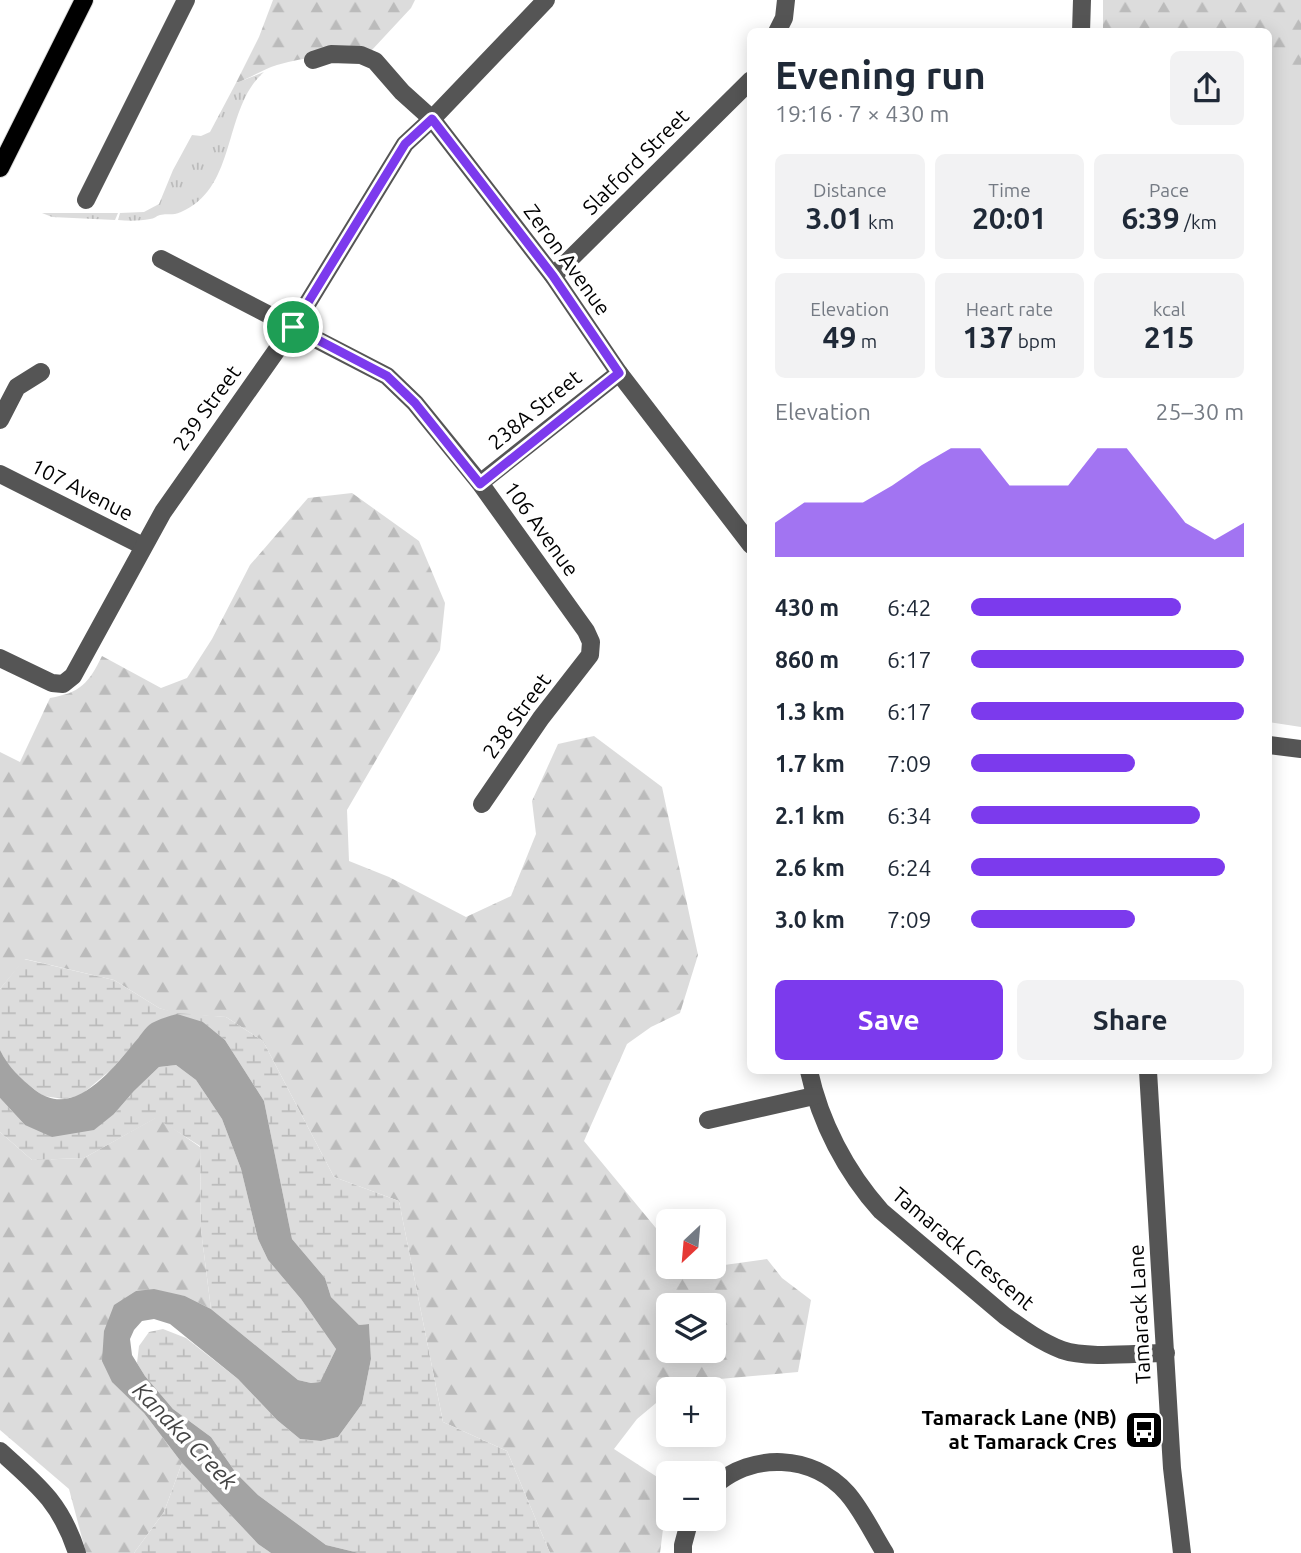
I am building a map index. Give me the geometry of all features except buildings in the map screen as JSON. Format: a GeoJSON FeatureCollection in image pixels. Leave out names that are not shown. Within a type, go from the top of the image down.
{"type":"FeatureCollection","features":[{"type":"Feature","properties":{"kind":"main road"},"geometry":{"type":"LineString","coordinates":[[0,168],[84,0]]}},
{"type":"Feature","properties":{"kind":"street"},"geometry":{"type":"LineString","coordinates":[[86,200],[186,0]]}},
{"type":"Feature","properties":{"kind":"street","name":"239 Street"},"geometry":{"type":"LineString","coordinates":[[0,658],[52,683],[63,684],[76,672],[143,546],[184,479],[293,327],[405,144],[546,0]]}},
{"type":"Feature","properties":{"kind":"street"},"geometry":{"type":"LineString","coordinates":[[779,28],[784,18],[786,0]]}},
{"type":"Feature","properties":{"kind":"street"},"geometry":{"type":"LineString","coordinates":[[1081,28],[1082,0]]}},
{"type":"Feature","properties":{"kind":"street","name":"Zeron Avenue"},"geometry":{"type":"LineString","coordinates":[[313,60],[331,54],[361,55],[374,61],[402,92],[432,119],[553,276],[619,373],[747,540]]}},
{"type":"Feature","properties":{"kind":"street","name":"Slatford Street"},"geometry":{"type":"LineString","coordinates":[[553,276],[747,84]]}},
{"type":"Feature","properties":{"kind":"street","name":"106 Avenue"},"geometry":{"type":"LineString","coordinates":[[161,259],[387,376],[415,403],[480,484],[586,631],[591,642],[590,655]]}},
{"type":"Feature","properties":{"kind":"street"},"geometry":{"type":"LineString","coordinates":[[0,420],[17,387],[41,372]]}},
{"type":"Feature","properties":{"kind":"street","name":"238A Street"},"geometry":{"type":"LineString","coordinates":[[480,484],[619,373]]}},
{"type":"Feature","properties":{"kind":"street","name":"107 Avenue"},"geometry":{"type":"LineString","coordinates":[[0,474],[143,546]]}},
{"type":"Feature","properties":{"kind":"street","name":"238 Street"},"geometry":{"type":"LineString","coordinates":[[482,804],[541,718],[590,655]]}},
{"type":"Feature","properties":{"kind":"street"},"geometry":{"type":"LineString","coordinates":[[1272,745],[1301,749]]}},
{"type":"Feature","properties":{"kind":"street","name":"Tamarack Crescent"},"geometry":{"type":"LineString","coordinates":[[810,1074],[814,1096],[838,1150],[868,1197],[881,1212],[1026,1332],[1055,1347],[1073,1352],[1166,1353]]}},
{"type":"Feature","properties":{"kind":"street","name":"Tamarack Lane"},"geometry":{"type":"LineString","coordinates":[[1148,1074],[1173,1488],[1182,1553]]}},
{"type":"Feature","properties":{"kind":"street"},"geometry":{"type":"LineString","coordinates":[[709,1120],[814,1096]]}},
{"type":"Feature","properties":{"kind":"street"},"geometry":{"type":"LineString","coordinates":[[0,1451],[45,1491],[68,1527],[77,1553]]}},
{"type":"Feature","properties":{"kind":"street"},"geometry":{"type":"LineString","coordinates":[[726,1478],[737,1470],[765,1462],[792,1464],[820,1472],[848,1494],[886,1553]]}},
{"type":"Feature","properties":{"kind":"street"},"geometry":{"type":"LineString","coordinates":[[683,1553],[687,1531]]}},
{"type":"Feature","properties":{"kind":"green space"},"geometry":{"type":"Polygon","coordinates":[[[273,0],[415,0],[411,8],[371,51],[288,62],[236,83],[259,37],[273,0]]]}},
{"type":"Feature","properties":{"kind":"green space"},"geometry":{"type":"Polygon","coordinates":[[[1103,0],[1301,0],[1301,227],[1272,238],[1272,28],[1103,28],[1103,0]]]}},
{"type":"Feature","properties":{"kind":"green space"},"geometry":{"type":"Polygon","coordinates":[[[1272,68],[1301,71],[1301,727],[1272,722],[1272,68]]]}},
{"type":"Feature","properties":{"kind":"green space"},"geometry":{"type":"Polygon","coordinates":[[[264,72],[241,106],[221,167],[212,185],[199,201],[181,212],[159,215],[153,219],[118,220],[120,213],[144,212],[159,204],[192,135],[201,136],[210,132],[236,83],[264,72]]]}},
{"type":"Feature","properties":{"kind":"green space"},"geometry":{"type":"Polygon","coordinates":[[[42,213],[118,213],[115,220],[52,217],[42,213]]]}},
{"type":"Feature","properties":{"kind":"green space"},"geometry":{"type":"Polygon","coordinates":[[[352,493],[419,541],[445,603],[440,650],[347,810],[349,861],[389,877],[466,917],[511,896],[536,834],[532,801],[558,744],[594,736],[662,787],[698,955],[680,1013],[651,1027],[627,1044],[584,1141],[656,1228],[656,1279],[726,1279],[726,1265],[767,1259],[782,1278],[811,1300],[798,1372],[726,1378],[656,1377],[656,1403],[637,1419],[614,1449],[656,1476],[656,1531],[663,1531],[660,1553],[550,1553],[507,1451],[443,1422],[399,1201],[334,1177],[263,1041],[226,1017],[177,1014],[159,1008],[114,980],[25,959],[0,989],[0,752],[20,762],[50,698],[76,690],[88,680],[102,656],[161,688],[187,678],[212,639],[250,565],[308,498],[352,493]]]}},
{"type":"Feature","properties":{"kind":"green space"},"geometry":{"type":"Polygon","coordinates":[[[24,959],[114,980],[159,1008],[177,1013],[226,1017],[263,1041],[334,1177],[399,1201],[443,1422],[507,1451],[550,1553],[359,1553],[326,1545],[258,1495],[236,1473],[211,1437],[173,1409],[137,1363],[139,1346],[149,1332],[163,1329],[186,1338],[238,1379],[277,1420],[300,1439],[321,1441],[338,1437],[362,1404],[371,1359],[369,1324],[359,1325],[331,1297],[325,1278],[292,1239],[264,1101],[225,1040],[203,1022],[151,1024],[112,1069],[81,1095],[65,1099],[43,1096],[17,1076],[0,1050],[0,989],[24,959]]]}},
{"type":"Feature","properties":{"kind":"green space"},"geometry":{"type":"Polygon","coordinates":[[[176,1065],[196,1080],[222,1119],[241,1169],[258,1239],[268,1260],[301,1299],[336,1349],[320,1382],[298,1380],[211,1309],[201,1230],[200,1146],[156,1118],[84,1158],[32,1160],[0,1132],[0,1098],[25,1125],[114,1114],[159,1067],[176,1065]]]}},
{"type":"Feature","properties":{"kind":"green space"},"geometry":{"type":"Polygon","coordinates":[[[157,1117],[200,1147],[201,1230],[211,1309],[185,1296],[136,1291],[112,1381],[144,1413],[182,1463],[164,1512],[134,1553],[86,1553],[69,1489],[0,1430],[0,1132],[32,1160],[84,1158],[157,1117]]]}},
{"type":"Feature","properties":{"kind":"green space"},"geometry":{"type":"Polygon","coordinates":[[[182,1463],[258,1544],[271,1553],[134,1553],[164,1512],[182,1463]]]}},
{"type":"Feature","properties":{"kind":"water","name":"Kanaka Creek"},"geometry":{"type":"Polygon","coordinates":[[[177,1014],[203,1022],[225,1040],[264,1101],[292,1239],[325,1278],[331,1297],[359,1325],[369,1324],[371,1359],[362,1404],[338,1437],[321,1441],[300,1439],[277,1420],[238,1379],[170,1324],[154,1319],[142,1321],[130,1339],[132,1355],[145,1376],[173,1409],[211,1437],[236,1473],[258,1495],[326,1545],[359,1553],[271,1553],[258,1544],[182,1463],[144,1413],[112,1382],[102,1361],[104,1331],[114,1305],[136,1291],[154,1289],[185,1296],[211,1309],[298,1380],[320,1382],[336,1349],[301,1299],[268,1260],[258,1239],[241,1169],[222,1119],[196,1080],[176,1065],[159,1067],[114,1114],[94,1130],[52,1137],[25,1125],[0,1098],[0,1050],[15,1072],[35,1090],[49,1098],[63,1099],[77,1095],[103,1078],[149,1025],[177,1014]]]}},
{"type":"Feature","properties":{"kind":"place","name":"Tamarack Lane (NB) at Tamarack Cres"},"geometry":{"type":"Point","coordinates":[1144,1430]}},
{"type":"Feature","properties":{"kind":"route"},"geometry":{"type":"LineString","coordinates":[[432,119],[553,276],[619,373],[480,484],[415,403],[387,376],[293,327],[405,144],[432,119]]}}]}
